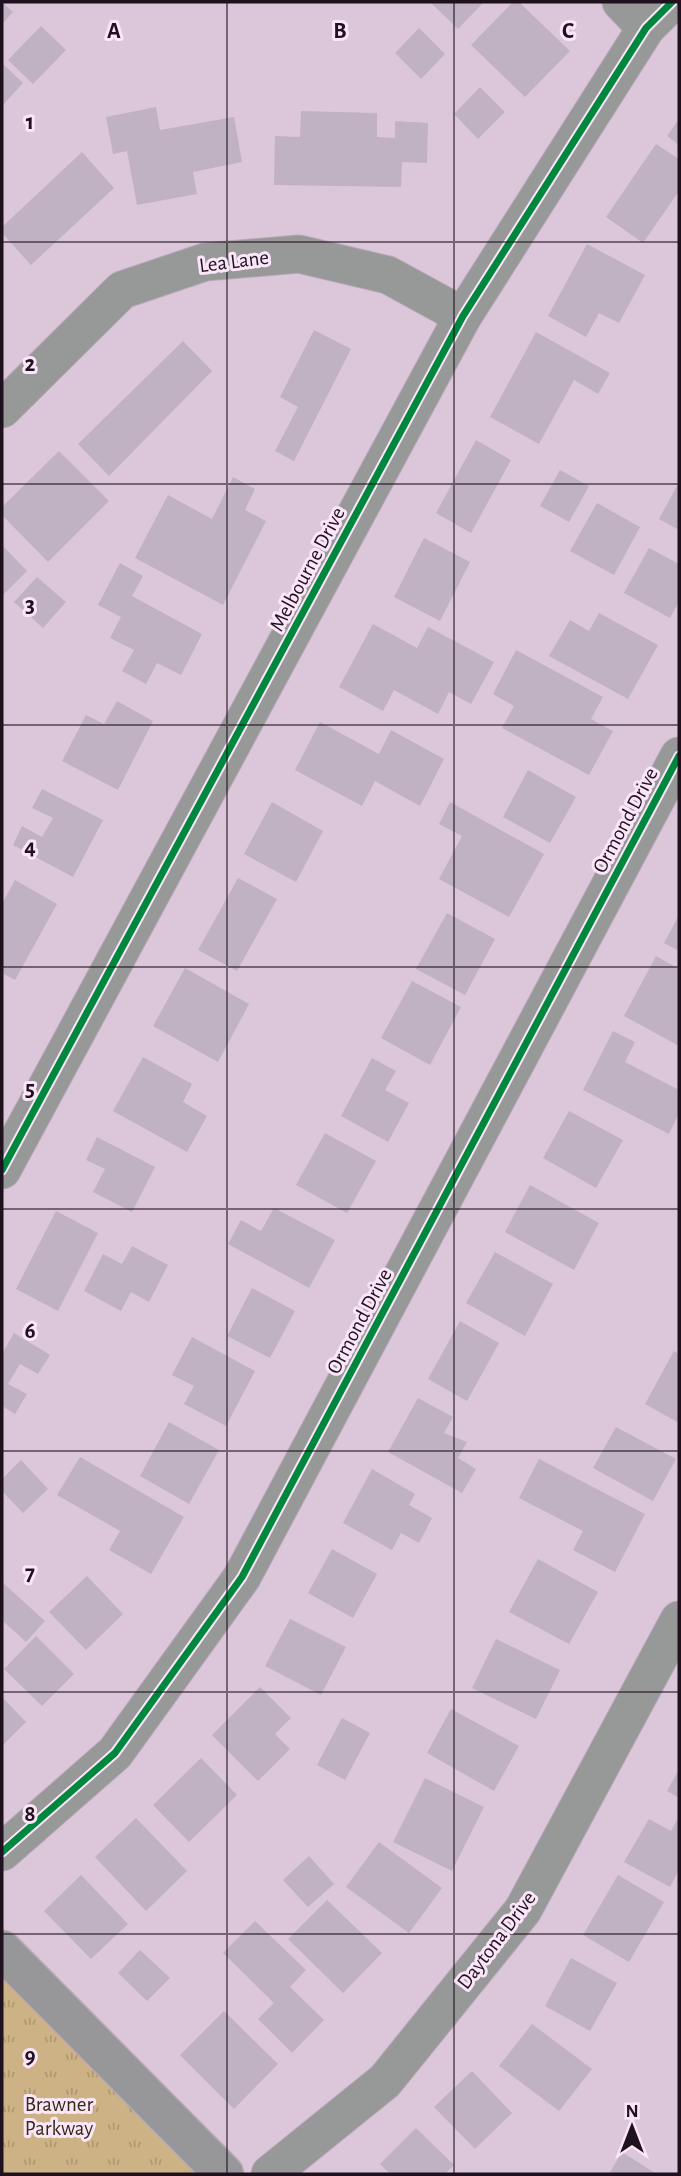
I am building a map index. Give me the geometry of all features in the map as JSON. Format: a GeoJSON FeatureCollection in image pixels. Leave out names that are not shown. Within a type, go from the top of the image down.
{"type":"FeatureCollection","features":[{"type":"Feature","properties":{"kind":"street"},"geometry":{"type":"LineString","coordinates":[[621,2],[646,28]]}},
{"type":"Feature","properties":{"kind":"street","name":"Melbourne Drive"},"geometry":{"type":"LineString","coordinates":[[2,1170],[463,316],[646,28],[672,2]]}},
{"type":"Feature","properties":{"kind":"street","name":"Lea Lane"},"geometry":{"type":"LineString","coordinates":[[2,409],[122,290],[205,262],[299,254],[388,275],[463,316]]}},
{"type":"Feature","properties":{"kind":"street","name":"Ormond Drive"},"geometry":{"type":"LineString","coordinates":[[2,1852],[115,1753],[242,1577],[679,757]]}},
{"type":"Feature","properties":{"kind":"street","name":"Daytona Drive"},"geometry":{"type":"LineString","coordinates":[[270,2174],[385,2081],[523,1910],[679,1620]]}},
{"type":"Feature","properties":{"kind":"street"},"geometry":{"type":"LineString","coordinates":[[2,1950],[224,2174]]}},
{"type":"Feature","properties":{"kind":"green space","name":"Brawner Parkway"},"geometry":{"type":"Polygon","coordinates":[[[2,1978],[197,2174],[2,2174],[2,1978]]]}},
{"type":"Feature","properties":{"kind":"building"},"geometry":{"type":"Polygon","coordinates":[[[2,2],[13,12],[2,24],[2,2]]]}},
{"type":"Feature","properties":{"kind":"building"},"geometry":{"type":"Polygon","coordinates":[[[430,2],[484,2],[458,29],[430,2]]]}},
{"type":"Feature","properties":{"kind":"building"},"geometry":{"type":"Polygon","coordinates":[[[513,2],[519,2],[570,51],[525,97],[471,45],[513,2]]]}},
{"type":"Feature","properties":{"kind":"building"},"geometry":{"type":"Polygon","coordinates":[[[41,26],[66,50],[33,84],[8,60],[41,26]]]}},
{"type":"Feature","properties":{"kind":"building"},"geometry":{"type":"Polygon","coordinates":[[[419,28],[445,54],[421,79],[395,53],[419,28]]]}},
{"type":"Feature","properties":{"kind":"building"},"geometry":{"type":"Polygon","coordinates":[[[2,63],[23,83],[3,105],[2,103],[2,63]]]}},
{"type":"Feature","properties":{"kind":"building"},"geometry":{"type":"Polygon","coordinates":[[[480,87],[505,112],[478,139],[454,114],[480,87]]]}},
{"type":"Feature","properties":{"kind":"building"},"geometry":{"type":"Polygon","coordinates":[[[156,107],[160,130],[234,117],[242,162],[193,172],[197,194],[137,205],[127,151],[113,154],[106,117],[156,107]]]}},
{"type":"Feature","properties":{"kind":"building"},"geometry":{"type":"Polygon","coordinates":[[[301,111],[377,113],[377,137],[395,138],[395,121],[428,123],[427,163],[402,162],[401,187],[274,185],[275,136],[300,137],[301,111]]]}},
{"type":"Feature","properties":{"kind":"building"},"geometry":{"type":"Polygon","coordinates":[[[679,119],[679,145],[667,136],[679,119]]]}},
{"type":"Feature","properties":{"kind":"building"},"geometry":{"type":"Polygon","coordinates":[[[656,144],[679,159],[679,191],[643,243],[606,217],[656,144]]]}},
{"type":"Feature","properties":{"kind":"building"},"geometry":{"type":"Polygon","coordinates":[[[82,152],[114,188],[31,265],[2,233],[2,227],[82,152]]]}},
{"type":"Feature","properties":{"kind":"building"},"geometry":{"type":"Polygon","coordinates":[[[587,244],[645,275],[619,323],[599,313],[586,337],[548,316],[587,244]]]}},
{"type":"Feature","properties":{"kind":"building"},"geometry":{"type":"Polygon","coordinates":[[[314,330],[351,349],[294,461],[275,451],[298,407],[280,397],[314,330]]]}},
{"type":"Feature","properties":{"kind":"building"},"geometry":{"type":"Polygon","coordinates":[[[536,332],[610,373],[598,394],[574,380],[539,444],[490,417],[536,332]]]}},
{"type":"Feature","properties":{"kind":"building"},"geometry":{"type":"Polygon","coordinates":[[[183,341],[212,371],[109,476],[78,444],[183,341]]]}},
{"type":"Feature","properties":{"kind":"building"},"geometry":{"type":"Polygon","coordinates":[[[476,440],[511,460],[471,533],[436,513],[476,440]]]}},
{"type":"Feature","properties":{"kind":"building"},"geometry":{"type":"Polygon","coordinates":[[[59,451],[109,501],[48,562],[2,515],[2,507],[59,451]]]}},
{"type":"Feature","properties":{"kind":"building"},"geometry":{"type":"Polygon","coordinates":[[[560,470],[589,486],[569,522],[540,506],[560,470]]]}},
{"type":"Feature","properties":{"kind":"building"},"geometry":{"type":"Polygon","coordinates":[[[233,477],[255,489],[245,510],[266,521],[223,605],[135,558],[168,495],[212,519],[233,477]]]}},
{"type":"Feature","properties":{"kind":"building"},"geometry":{"type":"Polygon","coordinates":[[[679,482],[679,530],[659,519],[679,482]]]}},
{"type":"Feature","properties":{"kind":"building"},"geometry":{"type":"Polygon","coordinates":[[[597,503],[640,527],[614,575],[570,551],[597,503]]]}},
{"type":"Feature","properties":{"kind":"building"},"geometry":{"type":"Polygon","coordinates":[[[424,538],[470,562],[440,621],[394,597],[424,538]]]}},
{"type":"Feature","properties":{"kind":"building"},"geometry":{"type":"Polygon","coordinates":[[[2,545],[27,571],[2,596],[2,545]]]}},
{"type":"Feature","properties":{"kind":"building"},"geometry":{"type":"Polygon","coordinates":[[[649,548],[679,564],[679,601],[670,618],[624,593],[649,548]]]}},
{"type":"Feature","properties":{"kind":"building"},"geometry":{"type":"Polygon","coordinates":[[[120,563],[143,576],[132,596],[202,634],[181,675],[157,663],[146,684],[122,671],[134,650],[110,638],[121,617],[98,605],[120,563]]]}},
{"type":"Feature","properties":{"kind":"building"},"geometry":{"type":"Polygon","coordinates":[[[37,577],[66,602],[43,628],[14,602],[37,577]]]}},
{"type":"Feature","properties":{"kind":"building"},"geometry":{"type":"Polygon","coordinates":[[[599,613],[658,645],[628,699],[549,656],[570,620],[589,631],[599,613]]]}},
{"type":"Feature","properties":{"kind":"building"},"geometry":{"type":"Polygon","coordinates":[[[373,624],[417,648],[428,627],[494,662],[471,704],[449,692],[438,714],[394,690],[383,711],[339,687],[373,624]]]}},
{"type":"Feature","properties":{"kind":"building"},"geometry":{"type":"Polygon","coordinates":[[[516,650],[603,697],[591,719],[613,731],[589,775],[502,728],[514,706],[493,694],[516,650]]]}},
{"type":"Feature","properties":{"kind":"building"},"geometry":{"type":"Polygon","coordinates":[[[117,701],[153,721],[118,790],[62,761],[86,715],[104,724],[117,701]]]}},
{"type":"Feature","properties":{"kind":"building"},"geometry":{"type":"Polygon","coordinates":[[[320,722],[379,754],[391,730],[444,759],[420,806],[375,781],[362,806],[295,770],[320,722]]]}},
{"type":"Feature","properties":{"kind":"building"},"geometry":{"type":"Polygon","coordinates":[[[528,770],[576,797],[550,843],[503,817],[528,770]]]}},
{"type":"Feature","properties":{"kind":"building"},"geometry":{"type":"Polygon","coordinates":[[[42,789],[103,820],[73,877],[13,845],[22,826],[42,837],[53,818],[32,808],[42,789]]]}},
{"type":"Feature","properties":{"kind":"building"},"geometry":{"type":"Polygon","coordinates":[[[272,802],[323,831],[296,882],[244,854],[272,802]]]}},
{"type":"Feature","properties":{"kind":"building"},"geometry":{"type":"Polygon","coordinates":[[[450,802],[544,854],[509,917],[439,879],[462,836],[439,824],[450,802]]]}},
{"type":"Feature","properties":{"kind":"building"},"geometry":{"type":"Polygon","coordinates":[[[238,878],[277,899],[237,971],[198,950],[238,878]]]}},
{"type":"Feature","properties":{"kind":"building"},"geometry":{"type":"Polygon","coordinates":[[[15,880],[57,904],[15,980],[2,973],[2,904],[15,880]]]}},
{"type":"Feature","properties":{"kind":"building"},"geometry":{"type":"Polygon","coordinates":[[[447,913],[495,939],[465,995],[416,969],[447,913]]]}},
{"type":"Feature","properties":{"kind":"building"},"geometry":{"type":"Polygon","coordinates":[[[679,915],[679,951],[664,943],[679,915]]]}},
{"type":"Feature","properties":{"kind":"building"},"geometry":{"type":"Polygon","coordinates":[[[656,956],[679,969],[679,1046],[624,1016],[656,956]]]}},
{"type":"Feature","properties":{"kind":"building"},"geometry":{"type":"Polygon","coordinates":[[[185,968],[249,1004],[218,1062],[153,1026],[185,968]]]}},
{"type":"Feature","properties":{"kind":"building"},"geometry":{"type":"Polygon","coordinates":[[[412,981],[461,1007],[430,1065],[381,1038],[412,981]]]}},
{"type":"Feature","properties":{"kind":"building"},"geometry":{"type":"Polygon","coordinates":[[[613,1031],[635,1042],[625,1062],[679,1090],[679,1113],[669,1134],[583,1090],[613,1031]]]}},
{"type":"Feature","properties":{"kind":"building"},"geometry":{"type":"Polygon","coordinates":[[[143,1057],[192,1084],[183,1102],[207,1116],[187,1152],[113,1111],[143,1057]]]}},
{"type":"Feature","properties":{"kind":"building"},"geometry":{"type":"Polygon","coordinates":[[[372,1058],[396,1071],[385,1090],[409,1103],[388,1142],[341,1116],[372,1058]]]}},
{"type":"Feature","properties":{"kind":"building"},"geometry":{"type":"Polygon","coordinates":[[[569,1111],[623,1140],[596,1188],[543,1158],[569,1111]]]}},
{"type":"Feature","properties":{"kind":"building"},"geometry":{"type":"Polygon","coordinates":[[[325,1133],[376,1161],[347,1213],[296,1185],[325,1133]]]}},
{"type":"Feature","properties":{"kind":"building"},"geometry":{"type":"Polygon","coordinates":[[[97,1137],[155,1167],[132,1212],[93,1192],[105,1169],[86,1160],[97,1137]]]}},
{"type":"Feature","properties":{"kind":"building"},"geometry":{"type":"Polygon","coordinates":[[[530,1185],[599,1223],[574,1270],[505,1232],[530,1185]]]}},
{"type":"Feature","properties":{"kind":"building"},"geometry":{"type":"Polygon","coordinates":[[[274,1208],[335,1240],[309,1288],[228,1244],[241,1220],[261,1231],[274,1208]]]}},
{"type":"Feature","properties":{"kind":"building"},"geometry":{"type":"Polygon","coordinates":[[[56,1211],[98,1233],[58,1311],[16,1289],[56,1211]]]}},
{"type":"Feature","properties":{"kind":"building"},"geometry":{"type":"Polygon","coordinates":[[[132,1246],[168,1265],[149,1302],[131,1292],[121,1311],[84,1291],[103,1254],[122,1264],[132,1246]]]}},
{"type":"Feature","properties":{"kind":"building"},"geometry":{"type":"Polygon","coordinates":[[[495,1252],[553,1284],[525,1336],[466,1303],[495,1252]]]}},
{"type":"Feature","properties":{"kind":"building"},"geometry":{"type":"Polygon","coordinates":[[[252,1288],[295,1311],[270,1358],[227,1336],[252,1288]]]}},
{"type":"Feature","properties":{"kind":"building"},"geometry":{"type":"Polygon","coordinates":[[[460,1321],[499,1343],[467,1401],[428,1379],[460,1321]]]}},
{"type":"Feature","properties":{"kind":"building"},"geometry":{"type":"Polygon","coordinates":[[[14,1333],[50,1355],[38,1374],[20,1364],[8,1384],[27,1394],[15,1414],[2,1406],[2,1354],[14,1333]]]}},
{"type":"Feature","properties":{"kind":"building"},"geometry":{"type":"Polygon","coordinates":[[[192,1337],[255,1371],[226,1426],[184,1404],[194,1386],[172,1375],[192,1337]]]}},
{"type":"Feature","properties":{"kind":"building"},"geometry":{"type":"Polygon","coordinates":[[[674,1351],[679,1354],[679,1423],[645,1404],[674,1351]]]}},
{"type":"Feature","properties":{"kind":"building"},"geometry":{"type":"Polygon","coordinates":[[[418,1398],[453,1417],[444,1433],[467,1442],[458,1458],[476,1469],[462,1493],[388,1452],[418,1398]]]}},
{"type":"Feature","properties":{"kind":"building"},"geometry":{"type":"Polygon","coordinates":[[[169,1422],[219,1450],[189,1504],[140,1476],[169,1422]]]}},
{"type":"Feature","properties":{"kind":"building"},"geometry":{"type":"Polygon","coordinates":[[[616,1427],[676,1459],[653,1501],[593,1468],[616,1427]]]}},
{"type":"Feature","properties":{"kind":"building"},"geometry":{"type":"Polygon","coordinates":[[[80,1457],[184,1517],[151,1574],[109,1550],[120,1531],[57,1495],[80,1457]]]}},
{"type":"Feature","properties":{"kind":"building"},"geometry":{"type":"Polygon","coordinates":[[[539,1459],[645,1514],[615,1572],[573,1550],[583,1531],[519,1498],[539,1459]]]}},
{"type":"Feature","properties":{"kind":"building"},"geometry":{"type":"Polygon","coordinates":[[[21,1460],[48,1489],[23,1513],[2,1491],[2,1479],[21,1460]]]}},
{"type":"Feature","properties":{"kind":"building"},"geometry":{"type":"Polygon","coordinates":[[[372,1469],[415,1494],[409,1505],[432,1518],[419,1543],[401,1533],[392,1550],[343,1523],[372,1469]]]}},
{"type":"Feature","properties":{"kind":"building"},"geometry":{"type":"Polygon","coordinates":[[[332,1549],[377,1574],[353,1618],[308,1593],[332,1549]]]}},
{"type":"Feature","properties":{"kind":"building"},"geometry":{"type":"Polygon","coordinates":[[[538,1559],[598,1592],[569,1644],[509,1612],[538,1559]]]}},
{"type":"Feature","properties":{"kind":"building"},"geometry":{"type":"Polygon","coordinates":[[[87,1576],[123,1614],[86,1650],[49,1612],[87,1576]]]}},
{"type":"Feature","properties":{"kind":"building"},"geometry":{"type":"Polygon","coordinates":[[[2,1582],[45,1621],[26,1642],[2,1620],[2,1582]]]}},
{"type":"Feature","properties":{"kind":"building"},"geometry":{"type":"Polygon","coordinates":[[[290,1619],[346,1647],[321,1695],[265,1666],[290,1619]]]}},
{"type":"Feature","properties":{"kind":"building"},"geometry":{"type":"Polygon","coordinates":[[[36,1636],[74,1674],[42,1706],[4,1669],[36,1636]]]}},
{"type":"Feature","properties":{"kind":"building"},"geometry":{"type":"Polygon","coordinates":[[[496,1639],[560,1670],[536,1719],[472,1688],[496,1639]]]}},
{"type":"Feature","properties":{"kind":"building"},"geometry":{"type":"Polygon","coordinates":[[[260,1687],[291,1718],[275,1734],[290,1749],[258,1781],[212,1735],[260,1687]]]}},
{"type":"Feature","properties":{"kind":"building"},"geometry":{"type":"Polygon","coordinates":[[[2,1697],[26,1722],[2,1746],[2,1697]]]}},
{"type":"Feature","properties":{"kind":"building"},"geometry":{"type":"Polygon","coordinates":[[[451,1709],[519,1746],[494,1791],[427,1753],[451,1709]]]}},
{"type":"Feature","properties":{"kind":"building"},"geometry":{"type":"Polygon","coordinates":[[[342,1718],[370,1733],[345,1780],[317,1765],[342,1718]]]}},
{"type":"Feature","properties":{"kind":"building"},"geometry":{"type":"Polygon","coordinates":[[[201,1758],[237,1795],[189,1842],[153,1805],[201,1758]]]}},
{"type":"Feature","properties":{"kind":"building"},"geometry":{"type":"Polygon","coordinates":[[[679,1769],[679,1798],[667,1791],[679,1769]]]}},
{"type":"Feature","properties":{"kind":"building"},"geometry":{"type":"Polygon","coordinates":[[[425,1778],[484,1807],[452,1871],[393,1842],[425,1778]]]}},
{"type":"Feature","properties":{"kind":"building"},"geometry":{"type":"Polygon","coordinates":[[[679,1816],[679,1870],[670,1887],[624,1862],[649,1819],[671,1831],[679,1816]]]}},
{"type":"Feature","properties":{"kind":"building"},"geometry":{"type":"Polygon","coordinates":[[[136,1818],[187,1871],[146,1911],[95,1857],[136,1818]]]}},
{"type":"Feature","properties":{"kind":"building"},"geometry":{"type":"Polygon","coordinates":[[[379,1842],[442,1888],[409,1933],[346,1887],[379,1842]]]}},
{"type":"Feature","properties":{"kind":"building"},"geometry":{"type":"Polygon","coordinates":[[[309,1856],[334,1884],[308,1907],[283,1880],[309,1856]]]}},
{"type":"Feature","properties":{"kind":"building"},"geometry":{"type":"Polygon","coordinates":[[[81,1875],[128,1924],[91,1959],[44,1911],[81,1875]]]}},
{"type":"Feature","properties":{"kind":"building"},"geometry":{"type":"Polygon","coordinates":[[[618,1875],[664,1902],[629,1962],[583,1935],[618,1875]]]}},
{"type":"Feature","properties":{"kind":"building"},"geometry":{"type":"Polygon","coordinates":[[[327,1900],[382,1953],[343,1993],[288,1939],[327,1900]]]}},
{"type":"Feature","properties":{"kind":"building"},"geometry":{"type":"Polygon","coordinates":[[[255,1921],[306,1970],[290,1987],[324,2020],[292,2053],[258,2019],[274,2003],[223,1953],[255,1921]]]}},
{"type":"Feature","properties":{"kind":"building"},"geometry":{"type":"Polygon","coordinates":[[[140,1950],[170,1978],[147,2001],[118,1973],[140,1950]]]}},
{"type":"Feature","properties":{"kind":"building"},"geometry":{"type":"Polygon","coordinates":[[[571,1958],[617,1983],[590,2031],[545,2006],[571,1958]]]}},
{"type":"Feature","properties":{"kind":"building"},"geometry":{"type":"Polygon","coordinates":[[[224,2011],[278,2064],[234,2109],[180,2055],[224,2011]]]}},
{"type":"Feature","properties":{"kind":"building"},"geometry":{"type":"Polygon","coordinates":[[[532,2024],[592,2069],[559,2111],[499,2066],[532,2024]]]}},
{"type":"Feature","properties":{"kind":"building"},"geometry":{"type":"Polygon","coordinates":[[[472,2071],[512,2113],[475,2149],[434,2107],[472,2071]]]}},
{"type":"Feature","properties":{"kind":"building"},"geometry":{"type":"Polygon","coordinates":[[[416,2128],[454,2165],[445,2174],[390,2174],[380,2164],[416,2128]]]}},
{"type":"Feature","properties":{"kind":"building"},"geometry":{"type":"Polygon","coordinates":[[[622,2152],[655,2173],[609,2174],[622,2152]]]}},
{"type":"Feature","properties":{"kind":"cycle path"},"geometry":{"type":"LineString","coordinates":[[2,1170],[463,316],[646,28],[672,2]]}},
{"type":"Feature","properties":{"kind":"cycle path"},"geometry":{"type":"LineString","coordinates":[[2,1852],[115,1753],[242,1577],[679,756]]}}]}
